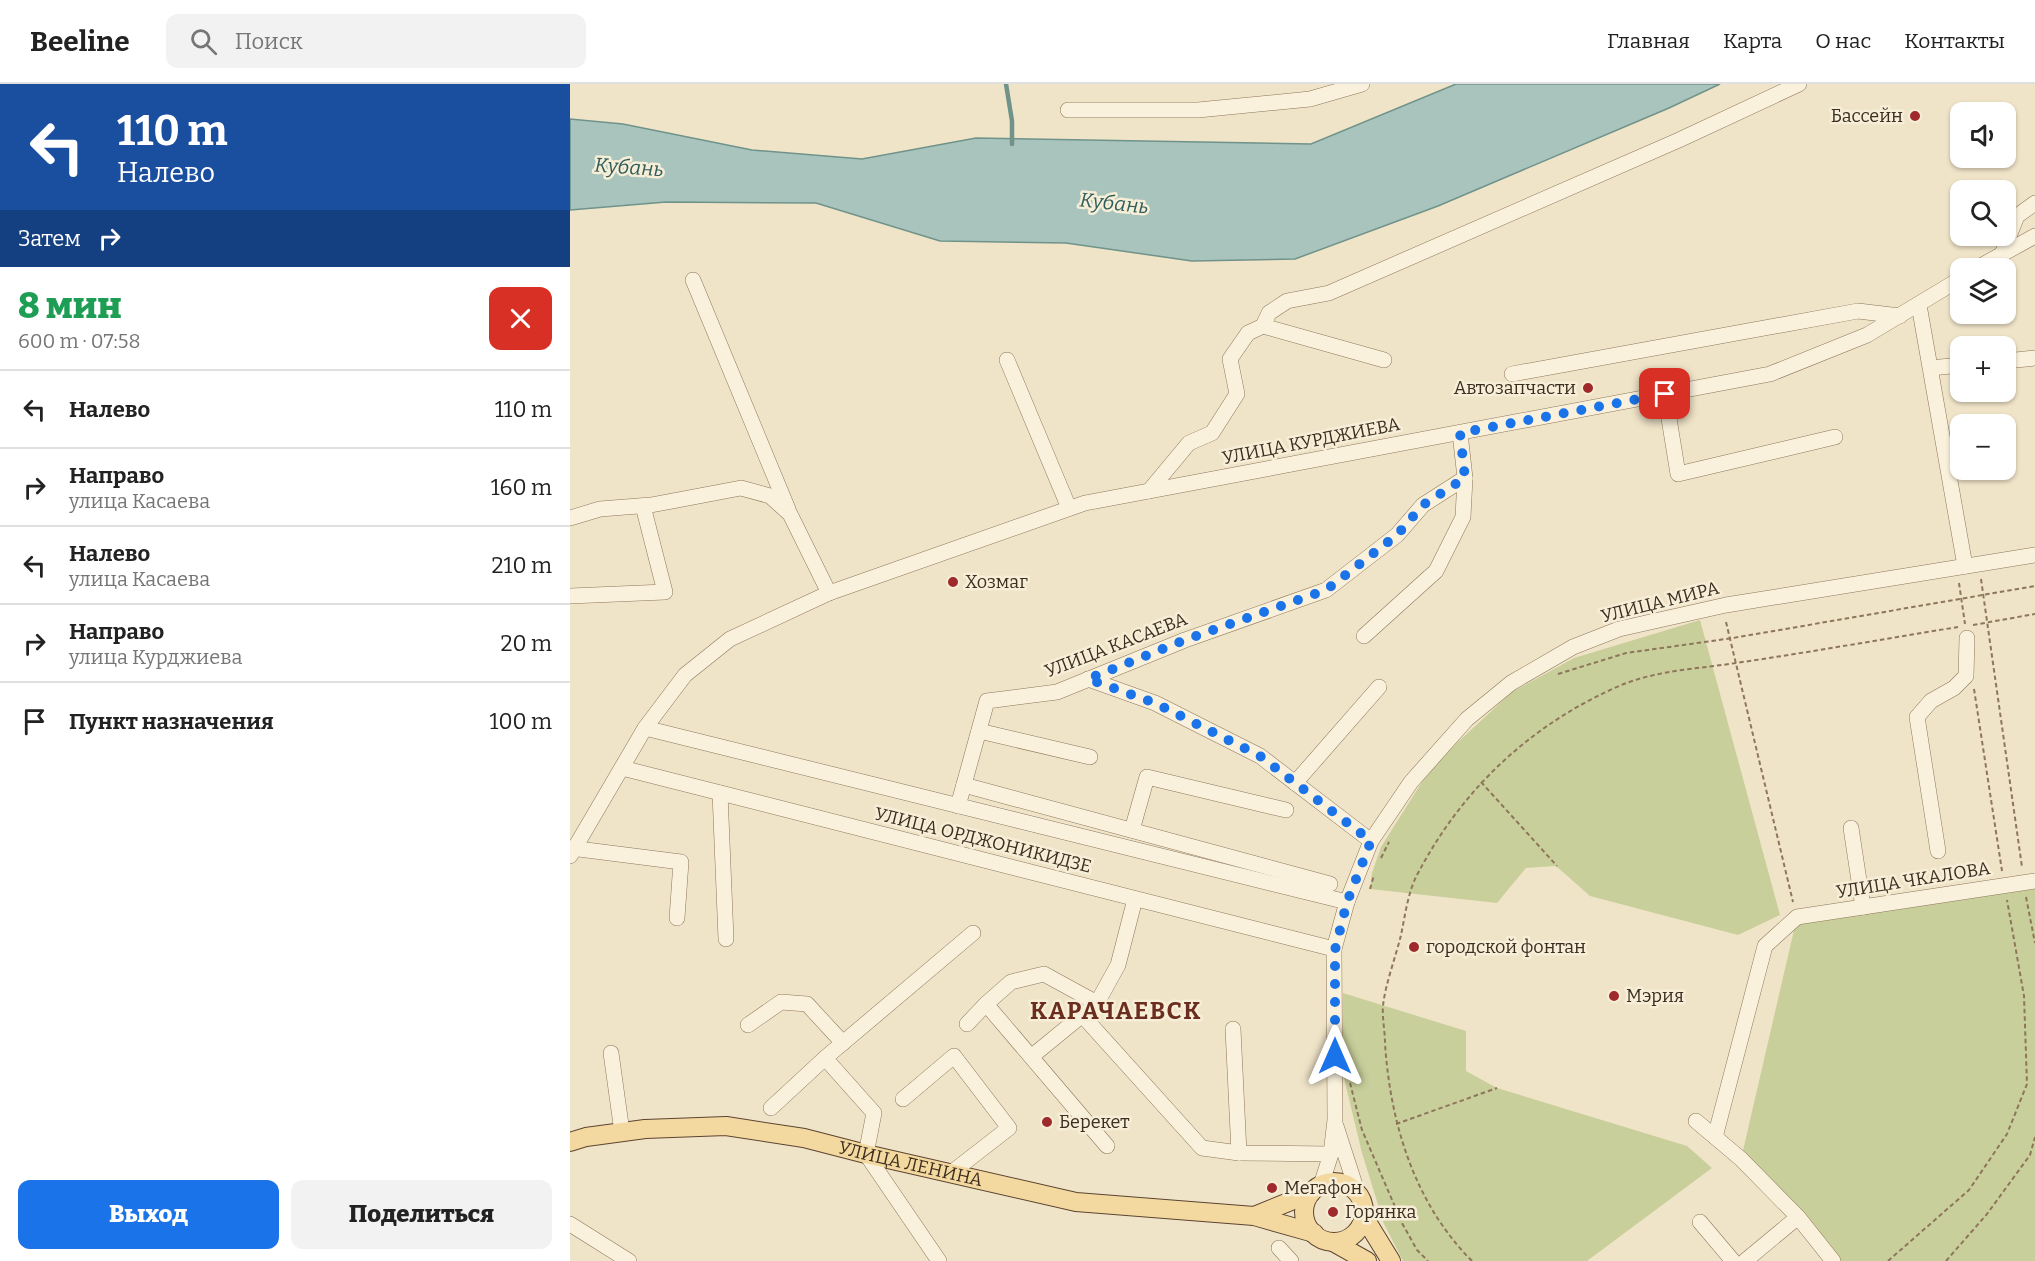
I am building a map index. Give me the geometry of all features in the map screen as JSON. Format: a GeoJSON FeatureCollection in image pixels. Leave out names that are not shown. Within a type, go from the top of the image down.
{"type":"FeatureCollection","features":[{"type":"Feature","properties":{"kind":"main road","name":"УЛИЦА ЛЕНИНА"},"geometry":{"type":"LineString","coordinates":[[570,1142],[586,1137],[645,1129],[726,1126],[804,1138],[1076,1202],[1254,1216],[1314,1233]]}},
{"type":"Feature","properties":{"kind":"main road"},"geometry":{"type":"LineString","coordinates":[[1333,1242],[1345,1240],[1354,1235],[1364,1217],[1364,1207],[1356,1191],[1341,1183],[1331,1182],[1316,1189],[1306,1202],[1304,1212],[1307,1225],[1322,1239],[1333,1242],[1367,1261]]}},
{"type":"Feature","properties":{"kind":"main road","name":"УЛИЦА ЛЕНИНА"},"geometry":{"type":"LineString","coordinates":[[1254,1216],[1316,1189]]}},
{"type":"Feature","properties":{"kind":"main road"},"geometry":{"type":"LineString","coordinates":[[1364,1217],[1391,1261]]}},
{"type":"Feature","properties":{"kind":"street"},"geometry":{"type":"LineString","coordinates":[[1068,110],[1198,110],[1310,99],[1362,84]]}},
{"type":"Feature","properties":{"kind":"street"},"geometry":{"type":"LineString","coordinates":[[1149,490],[1189,443],[1212,433],[1237,394],[1230,359],[1248,333],[1263,326],[1269,313],[1287,301],[1329,293],[1679,140],[1799,84]]}},
{"type":"Feature","properties":{"kind":"street"},"geometry":{"type":"LineString","coordinates":[[2002,254],[2017,216],[2035,203]]}},
{"type":"Feature","properties":{"kind":"street"},"geometry":{"type":"LineString","coordinates":[[1995,258],[2035,236]]}},
{"type":"Feature","properties":{"kind":"street"},"geometry":{"type":"LineString","coordinates":[[693,280],[790,514],[829,593]]}},
{"type":"Feature","properties":{"kind":"street","name":"УЛИЦА КУРДЖИЕВА"},"geometry":{"type":"LineString","coordinates":[[645,728],[681,680],[730,639],[829,593],[1069,508],[1149,490],[1770,374],[1867,335],[1950,285]]}},
{"type":"Feature","properties":{"kind":"street"},"geometry":{"type":"LineString","coordinates":[[1919,305],[1967,566]]}},
{"type":"Feature","properties":{"kind":"street"},"geometry":{"type":"LineString","coordinates":[[1512,374],[1858,311],[1900,316]]}},
{"type":"Feature","properties":{"kind":"street"},"geometry":{"type":"LineString","coordinates":[[1263,326],[1384,360]]}},
{"type":"Feature","properties":{"kind":"street"},"geometry":{"type":"LineString","coordinates":[[2016,360],[2035,358]]}},
{"type":"Feature","properties":{"kind":"street"},"geometry":{"type":"LineString","coordinates":[[1007,360],[1069,508]]}},
{"type":"Feature","properties":{"kind":"street"},"geometry":{"type":"LineString","coordinates":[[1930,368],[1950,366]]}},
{"type":"Feature","properties":{"kind":"street"},"geometry":{"type":"LineString","coordinates":[[1665,394],[1678,474],[1835,437]]}},
{"type":"Feature","properties":{"kind":"street"},"geometry":{"type":"LineString","coordinates":[[1364,636],[1436,571],[1462,517],[1465,478],[1460,433]]}},
{"type":"Feature","properties":{"kind":"street","name":"УЛИЦА КАСАЕВА"},"geometry":{"type":"LineString","coordinates":[[958,806],[987,701],[1057,692],[1185,640],[1326,590],[1397,535],[1423,505],[1465,478]]}},
{"type":"Feature","properties":{"kind":"street"},"geometry":{"type":"LineString","coordinates":[[570,518],[600,509],[643,506],[741,488],[770,496],[790,514]]}},
{"type":"Feature","properties":{"kind":"street"},"geometry":{"type":"LineString","coordinates":[[570,596],[665,592],[643,506]]}},
{"type":"Feature","properties":{"kind":"street","name":"УЛИЦА МИРА"},"geometry":{"type":"LineString","coordinates":[[1316,1189],[1331,1154],[1335,1120],[1335,950],[1347,902],[1371,841],[1411,782],[1467,719],[1511,683],[1573,647],[1619,629],[1726,605],[2035,555]]}},
{"type":"Feature","properties":{"kind":"street"},"geometry":{"type":"LineString","coordinates":[[1938,851],[1917,717],[1931,701],[1954,688],[1966,676],[1966,632]]}},
{"type":"Feature","properties":{"kind":"street"},"geometry":{"type":"LineString","coordinates":[[1088,679],[1166,708],[1260,756],[1371,841]]}},
{"type":"Feature","properties":{"kind":"street"},"geometry":{"type":"LineString","coordinates":[[1295,783],[1379,687]]}},
{"type":"Feature","properties":{"kind":"street"},"geometry":{"type":"LineString","coordinates":[[645,728],[571,851],[681,862],[677,918]]}},
{"type":"Feature","properties":{"kind":"street","name":"УЛИЦА ОРДЖОНИКИДЗЕ"},"geometry":{"type":"LineString","coordinates":[[645,728],[1347,902]]}},
{"type":"Feature","properties":{"kind":"street"},"geometry":{"type":"LineString","coordinates":[[978,731],[1090,757]]}},
{"type":"Feature","properties":{"kind":"street","name":"УЛИЦА ОРДЖОНИКИДЗЕ"},"geometry":{"type":"LineString","coordinates":[[622,768],[1335,950]]}},
{"type":"Feature","properties":{"kind":"street"},"geometry":{"type":"LineString","coordinates":[[1132,830],[1147,777],[1286,810]]}},
{"type":"Feature","properties":{"kind":"street"},"geometry":{"type":"LineString","coordinates":[[964,786],[1330,884]]}},
{"type":"Feature","properties":{"kind":"street"},"geometry":{"type":"LineString","coordinates":[[720,793],[726,939]]}},
{"type":"Feature","properties":{"kind":"street"},"geometry":{"type":"LineString","coordinates":[[1851,828],[1863,907]]}},
{"type":"Feature","properties":{"kind":"street","name":"УЛИЦА ЧКАЛОВА"},"geometry":{"type":"LineString","coordinates":[[1797,917],[2029,881]]}},
{"type":"Feature","properties":{"kind":"street"},"geometry":{"type":"LineString","coordinates":[[1031,1057],[1097,1003],[1118,965],[1135,899]]}},
{"type":"Feature","properties":{"kind":"street"},"geometry":{"type":"LineString","coordinates":[[1715,1137],[1765,946],[1797,917]]}},
{"type":"Feature","properties":{"kind":"street"},"geometry":{"type":"LineString","coordinates":[[771,1108],[825,1058],[974,933]]}},
{"type":"Feature","properties":{"kind":"street"},"geometry":{"type":"LineString","coordinates":[[967,1024],[1011,982],[1044,974],[1097,1003]]}},
{"type":"Feature","properties":{"kind":"street"},"geometry":{"type":"LineString","coordinates":[[748,1025],[781,1002],[807,1004],[843,1043]]}},
{"type":"Feature","properties":{"kind":"street"},"geometry":{"type":"LineString","coordinates":[[986,1004],[1107,1146]]}},
{"type":"Feature","properties":{"kind":"street"},"geometry":{"type":"LineString","coordinates":[[1082,1015],[1202,1148],[1239,1154],[1331,1154]]}},
{"type":"Feature","properties":{"kind":"street"},"geometry":{"type":"LineString","coordinates":[[1233,1029],[1239,1154]]}},
{"type":"Feature","properties":{"kind":"street"},"geometry":{"type":"LineString","coordinates":[[611,1053],[622,1132]]}},
{"type":"Feature","properties":{"kind":"street"},"geometry":{"type":"LineString","coordinates":[[903,1099],[954,1056],[1009,1128],[951,1173]]}},
{"type":"Feature","properties":{"kind":"street"},"geometry":{"type":"LineString","coordinates":[[825,1058],[874,1113],[866,1154],[939,1261]]}},
{"type":"Feature","properties":{"kind":"street","name":"УЛИЦА МИРА"},"geometry":{"type":"LineString","coordinates":[[1335,1120],[1356,1191]]}},
{"type":"Feature","properties":{"kind":"street"},"geometry":{"type":"LineString","coordinates":[[1696,1121],[1741,1158],[1798,1217],[1833,1261]]}},
{"type":"Feature","properties":{"kind":"street"},"geometry":{"type":"LineString","coordinates":[[1745,1261],[1798,1217]]}},
{"type":"Feature","properties":{"kind":"street"},"geometry":{"type":"LineString","coordinates":[[1700,1222],[1733,1261]]}},
{"type":"Feature","properties":{"kind":"street"},"geometry":{"type":"LineString","coordinates":[[570,1224],[629,1261]]}},
{"type":"Feature","properties":{"kind":"street"},"geometry":{"type":"LineString","coordinates":[[1279,1248],[1291,1261]]}},
{"type":"Feature","properties":{"kind":"path"},"geometry":{"type":"LineString","coordinates":[[1967,566],[1983,596],[2029,881],[2035,943]]}},
{"type":"Feature","properties":{"kind":"path"},"geometry":{"type":"LineString","coordinates":[[1966,632],[1962,598],[1967,566]]}},
{"type":"Feature","properties":{"kind":"path"},"geometry":{"type":"LineString","coordinates":[[1555,675],[1626,653],[1730,638],[2035,586]]}},
{"type":"Feature","properties":{"kind":"path"},"geometry":{"type":"LineString","coordinates":[[1472,1261],[1454,1244],[1422,1194],[1396,1124],[1387,1072],[1383,1006],[1415,877],[1451,819],[1481,782],[1502,762],[1558,718],[1620,686],[1668,670],[1966,632],[1986,624],[2035,614]]}},
{"type":"Feature","properties":{"kind":"path"},"geometry":{"type":"LineString","coordinates":[[1726,622],[1797,917]]}},
{"type":"Feature","properties":{"kind":"path"},"geometry":{"type":"LineString","coordinates":[[1888,1261],[1969,1190],[2007,1134],[2027,1084],[2024,996],[2004,885],[1974,685]]}},
{"type":"Feature","properties":{"kind":"path"},"geometry":{"type":"LineString","coordinates":[[1481,782],[1557,866]]}},
{"type":"Feature","properties":{"kind":"path"},"geometry":{"type":"LineString","coordinates":[[1381,858],[1391,838]]}},
{"type":"Feature","properties":{"kind":"path"},"geometry":{"type":"LineString","coordinates":[[1370,889],[1377,867]]}},
{"type":"Feature","properties":{"kind":"path"},"geometry":{"type":"LineString","coordinates":[[1348,1073],[1362,1130],[1402,1223],[1417,1250],[1428,1261]]}},
{"type":"Feature","properties":{"kind":"path"},"geometry":{"type":"LineString","coordinates":[[1396,1124],[1497,1088]]}},
{"type":"Feature","properties":{"kind":"path"},"geometry":{"type":"LineString","coordinates":[[1946,1261],[1987,1214],[2030,1155],[2035,1137]]}},
{"type":"Feature","properties":{"kind":"green space"},"geometry":{"type":"Polygon","coordinates":[[[1700,620],[1780,915],[1738,935],[1590,896],[1556,866],[1526,868],[1497,903],[1370,889],[1372,873],[1381,847],[1432,766],[1512,692],[1574,658],[1700,620]]]}},
{"type":"Feature","properties":{"kind":"green space"},"geometry":{"type":"Polygon","coordinates":[[[2035,881],[2035,1261],[1833,1261],[1741,1159],[1797,917],[2035,881]]]}},
{"type":"Feature","properties":{"kind":"green space"},"geometry":{"type":"Polygon","coordinates":[[[1343,993],[1466,1031],[1466,1071],[1497,1088],[1687,1146],[1712,1168],[1587,1261],[1403,1261],[1384,1224],[1362,1153],[1342,1070],[1343,993]]]}},
{"type":"Feature","properties":{"kind":"water","name":"Кубань"},"geometry":{"type":"Polygon","coordinates":[[[1456,84],[1720,84],[1438,206],[1295,259],[1192,261],[1066,243],[940,241],[816,203],[666,202],[570,210],[570,119],[623,124],[752,150],[862,159],[976,138],[1311,144],[1456,84]]]}},
{"type":"Feature","properties":{"kind":"waterway"},"geometry":{"type":"LineString","coordinates":[[1006,84],[1012,121],[1012,144]]}},
{"type":"Feature","properties":{"kind":"place","name":"Бассейн"},"geometry":{"type":"Point","coordinates":[1915,116]}},
{"type":"Feature","properties":{"kind":"place","name":"Автозапчасти"},"geometry":{"type":"Point","coordinates":[1588,388]}},
{"type":"Feature","properties":{"kind":"place","name":"Хозмаг"},"geometry":{"type":"Point","coordinates":[953,582]}},
{"type":"Feature","properties":{"kind":"place","name":"городской фонтан"},"geometry":{"type":"Point","coordinates":[1414,947]}},
{"type":"Feature","properties":{"kind":"place","name":"Мэрия"},"geometry":{"type":"Point","coordinates":[1614,996]}},
{"type":"Feature","properties":{"kind":"place","name":"Берекет"},"geometry":{"type":"Point","coordinates":[1047,1122]}},
{"type":"Feature","properties":{"kind":"place","name":"Мегафон"},"geometry":{"type":"Point","coordinates":[1272,1188]}},
{"type":"Feature","properties":{"kind":"place","name":"Горянка"},"geometry":{"type":"Point","coordinates":[1333,1212]}},
{"type":"Feature","properties":{"kind":"district","name":"КАРАЧАЕВСК"},"geometry":{"type":"Point","coordinates":[1116,1011]}},
{"type":"Feature","properties":{"kind":"route"},"geometry":{"type":"LineString","coordinates":[[1335,1056],[1335,950],[1347,902],[1371,841],[1260,756],[1155,703],[1088,679],[1185,640],[1326,590],[1397,535],[1423,505],[1465,478],[1460,433],[1665,394]]}}]}
